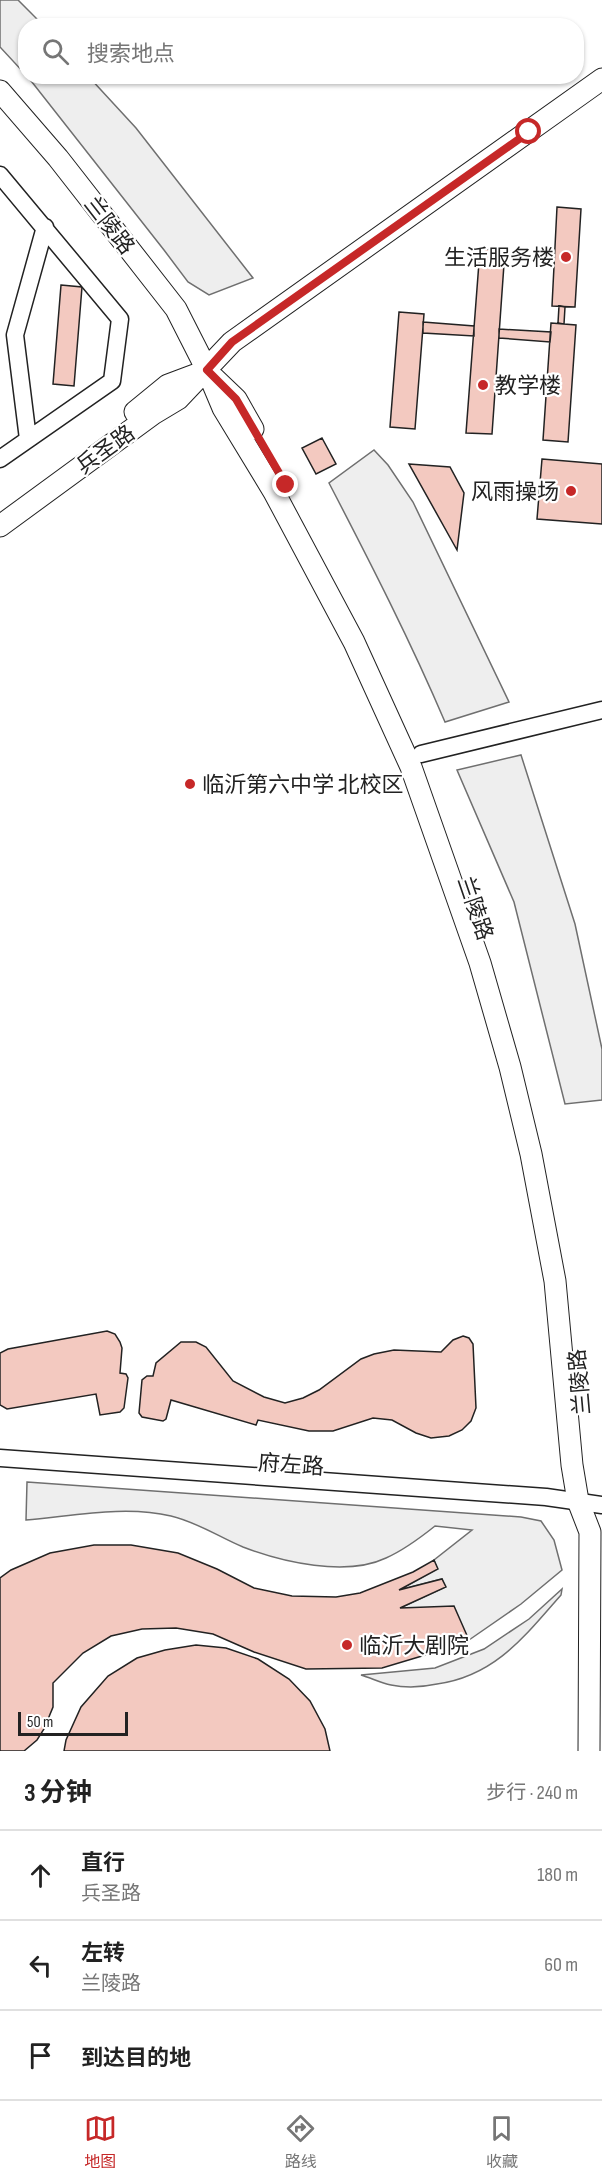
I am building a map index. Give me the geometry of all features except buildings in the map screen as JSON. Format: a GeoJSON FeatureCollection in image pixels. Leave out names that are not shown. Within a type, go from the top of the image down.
{"type":"FeatureCollection","features":[{"type":"Feature","properties":{"kind":"main road","name":"兵圣路"},"geometry":{"type":"LineString","coordinates":[[0,526],[153,414],[178,399],[232,342],[602,79]]}},
{"type":"Feature","properties":{"kind":"main road","name":"兰陵路"},"geometry":{"type":"LineString","coordinates":[[0,91],[57,158],[176,309],[207,370],[223,408],[274,492],[354,642],[411,767],[464,915],[510,1067],[531,1154],[555,1281],[572,1465],[578,1501],[590,1532],[589,1751]]}},
{"type":"Feature","properties":{"kind":"main road","name":"兵圣路"},"geometry":{"type":"LineString","coordinates":[[0,511],[168,385],[207,370],[264,335],[602,94]]}},
{"type":"Feature","properties":{"kind":"main road","name":"兰陵路"},"geometry":{"type":"LineString","coordinates":[[0,112],[60,184],[178,337],[236,399],[306,520],[367,635],[421,754],[494,958],[524,1063],[545,1151],[569,1279],[577,1355],[586,1467],[578,1501],[576,1531],[574,1751]]}},
{"type":"Feature","properties":{"kind":"street"},"geometry":{"type":"LineString","coordinates":[[0,175],[120,319],[112,381],[0,459]]}},
{"type":"Feature","properties":{"kind":"street"},"geometry":{"type":"LineString","coordinates":[[28,439],[15,335],[45,227]]}},
{"type":"Feature","properties":{"kind":"street"},"geometry":{"type":"LineString","coordinates":[[421,754],[602,710]]}},
{"type":"Feature","properties":{"kind":"street","name":"府左路"},"geometry":{"type":"LineString","coordinates":[[0,1458],[602,1501]]}},
{"type":"Feature","properties":{"kind":"street","name":"府左路"},"geometry":{"type":"LineString","coordinates":[[0,1466],[546,1505],[578,1501],[602,1505]]}},
{"type":"Feature","properties":{"kind":"shaded area"},"geometry":{"type":"Polygon","coordinates":[[[0,0],[18,0],[36,18],[18,18],[18,66],[0,47],[0,0]]]}},
{"type":"Feature","properties":{"kind":"shaded area"},"geometry":{"type":"Polygon","coordinates":[[[34,84],[95,84],[136,128],[253,278],[209,295],[188,282],[34,84]]]}},
{"type":"Feature","properties":{"kind":"shaded area"},"geometry":{"type":"Polygon","coordinates":[[[374,450],[388,465],[413,502],[509,702],[445,722],[404,631],[329,483],[374,450]]]}},
{"type":"Feature","properties":{"kind":"shaded area"},"geometry":{"type":"Polygon","coordinates":[[[521,755],[575,924],[602,1049],[602,1100],[565,1104],[514,902],[457,770],[521,755]]]}},
{"type":"Feature","properties":{"kind":"shaded area"},"geometry":{"type":"Polygon","coordinates":[[[27,1482],[521,1517],[541,1521],[554,1540],[562,1570],[521,1604],[469,1640],[400,1608],[445,1587],[442,1579],[399,1590],[437,1569],[434,1560],[472,1530],[435,1526],[399,1551],[370,1564],[333,1567],[314,1565],[259,1553],[190,1522],[153,1513],[117,1511],[26,1520],[27,1482]]]}},
{"type":"Feature","properties":{"kind":"shaded area"},"geometry":{"type":"Polygon","coordinates":[[[562,1589],[561,1595],[535,1625],[507,1652],[492,1663],[458,1680],[403,1687],[361,1675],[435,1668],[484,1649],[529,1619],[562,1589]]]}},
{"type":"Feature","properties":{"kind":"place","name":"生活服务楼"},"geometry":{"type":"Point","coordinates":[566,257]}},
{"type":"Feature","properties":{"kind":"place","name":"教学楼"},"geometry":{"type":"Point","coordinates":[483,385]}},
{"type":"Feature","properties":{"kind":"place","name":"风雨操场"},"geometry":{"type":"Point","coordinates":[571,491]}},
{"type":"Feature","properties":{"kind":"place","name":"临沂第六中学 北校区"},"geometry":{"type":"Point","coordinates":[190,784]}},
{"type":"Feature","properties":{"kind":"place","name":"临沂大剧院"},"geometry":{"type":"Point","coordinates":[347,1645]}},
{"type":"Feature","properties":{"kind":"route"},"geometry":{"type":"LineString","coordinates":[[286,485],[236,399],[207,370],[232,342],[529,132]]}}]}
